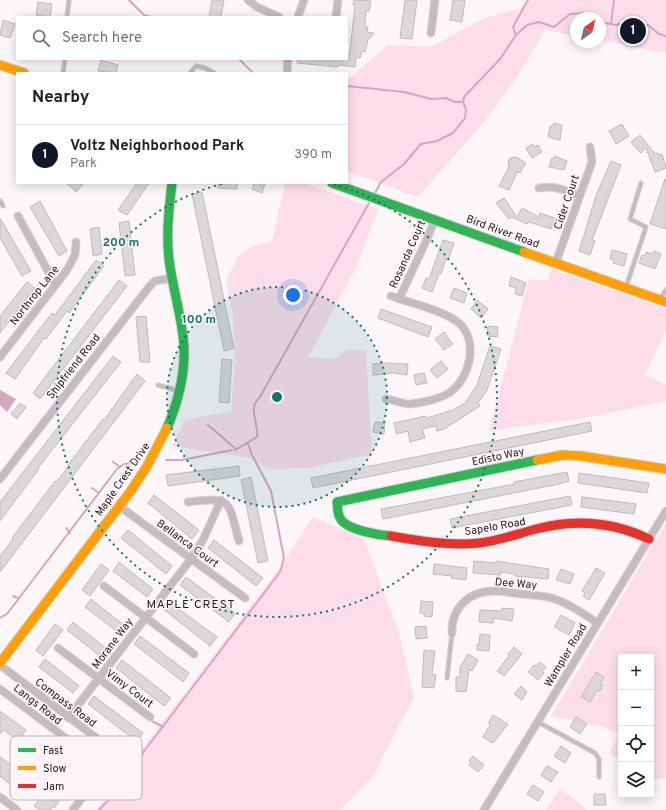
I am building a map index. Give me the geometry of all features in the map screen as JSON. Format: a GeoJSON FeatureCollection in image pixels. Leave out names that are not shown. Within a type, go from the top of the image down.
{"type":"FeatureCollection","features":[{"type":"Feature","properties":{"kind":"street"},"geometry":{"type":"LineString","coordinates":[[248,0],[257,7],[277,16]]}},
{"type":"Feature","properties":{"kind":"street"},"geometry":{"type":"LineString","coordinates":[[298,16],[304,0]]}},
{"type":"Feature","properties":{"kind":"street"},"geometry":{"type":"LineString","coordinates":[[336,16],[338,0]]}},
{"type":"Feature","properties":{"kind":"street"},"geometry":{"type":"LineString","coordinates":[[431,32],[435,0]]}},
{"type":"Feature","properties":{"kind":"street"},"geometry":{"type":"LineString","coordinates":[[287,72],[288,60]]}},
{"type":"Feature","properties":{"kind":"street"},"geometry":{"type":"LineString","coordinates":[[0,65],[21,72]]}},
{"type":"Feature","properties":{"kind":"street","name":"Cider Court"},"geometry":{"type":"LineString","coordinates":[[556,262],[592,162],[590,148]]}},
{"type":"Feature","properties":{"kind":"street","name":"Maple Crest Drive"},"geometry":{"type":"LineString","coordinates":[[0,664],[146,469],[164,438],[175,410],[180,392],[185,359],[184,343],[168,254],[168,228],[172,184]]}},
{"type":"Feature","properties":{"kind":"street","name":"Bird River Road"},"geometry":{"type":"LineString","coordinates":[[335,184],[663,301]]}},
{"type":"Feature","properties":{"kind":"street"},"geometry":{"type":"LineString","coordinates":[[539,188],[550,186],[564,189],[579,196]]}},
{"type":"Feature","properties":{"kind":"street"},"geometry":{"type":"LineString","coordinates":[[18,216],[55,284]]}},
{"type":"Feature","properties":{"kind":"street","name":"Rosanda Court"},"geometry":{"type":"LineString","coordinates":[[399,299],[427,240],[434,219]]}},
{"type":"Feature","properties":{"kind":"street","name":"Northrop Lane"},"geometry":{"type":"LineString","coordinates":[[0,356],[72,262],[77,250],[76,242]]}},
{"type":"Feature","properties":{"kind":"street","name":"Shipfriend Road"},"geometry":{"type":"LineString","coordinates":[[0,479],[152,282],[172,278]]}},
{"type":"Feature","properties":{"kind":"street","name":"Rosanda Court"},"geometry":{"type":"LineString","coordinates":[[386,399],[409,404],[438,398],[450,393],[466,370],[471,352],[468,337],[460,324],[449,317],[390,296]]}},
{"type":"Feature","properties":{"kind":"street","name":"Edisto Way"},"geometry":{"type":"LineString","coordinates":[[337,502],[386,490],[563,455],[581,456],[666,469]]}},
{"type":"Feature","properties":{"kind":"street"},"geometry":{"type":"LineString","coordinates":[[188,502],[214,499],[221,500],[230,509],[239,541]]}},
{"type":"Feature","properties":{"kind":"street","name":"Morane Way"},"geometry":{"type":"LineString","coordinates":[[68,718],[191,558],[203,540],[221,500]]}},
{"type":"Feature","properties":{"kind":"street","name":"Sapelo Road"},"geometry":{"type":"LineString","coordinates":[[337,502],[339,517],[352,528],[388,535],[460,544],[480,543],[563,524],[576,523],[624,529],[649,538]]}},
{"type":"Feature","properties":{"kind":"street","name":"Bellanca Court"},"geometry":{"type":"LineString","coordinates":[[119,506],[245,598]]}},
{"type":"Feature","properties":{"kind":"street","name":"Wampler Road"},"geometry":{"type":"LineString","coordinates":[[484,810],[666,510]]}},
{"type":"Feature","properties":{"kind":"street"},"geometry":{"type":"LineString","coordinates":[[104,586],[194,654]]}},
{"type":"Feature","properties":{"kind":"street","name":"Dee Way"},"geometry":{"type":"LineString","coordinates":[[452,633],[452,622],[456,610],[464,602],[476,595],[493,591],[550,597],[565,603],[597,623]]}},
{"type":"Feature","properties":{"kind":"street","name":"Vimy Court"},"geometry":{"type":"LineString","coordinates":[[58,648],[150,717]]}},
{"type":"Feature","properties":{"kind":"street","name":"Compass Road"},"geometry":{"type":"LineString","coordinates":[[0,664],[93,736]]}},
{"type":"Feature","properties":{"kind":"street","name":"Langs Road"},"geometry":{"type":"LineString","coordinates":[[0,688],[63,736]]}},
{"type":"Feature","properties":{"kind":"street"},"geometry":{"type":"LineString","coordinates":[[0,797],[17,810]]}},
{"type":"Feature","properties":{"kind":"street","name":"Langs Road"},"geometry":{"type":"LineString","coordinates":[[73,810],[80,800]]}},
{"type":"Feature","properties":{"kind":"lane"},"geometry":{"type":"LineString","coordinates":[[67,16],[69,0]]}},
{"type":"Feature","properties":{"kind":"lane"},"geometry":{"type":"LineString","coordinates":[[63,72],[65,60]]}},
{"type":"Feature","properties":{"kind":"lane"},"geometry":{"type":"LineString","coordinates":[[191,72],[196,66],[205,68],[212,72]]}},
{"type":"Feature","properties":{"kind":"lane"},"geometry":{"type":"LineString","coordinates":[[626,288],[646,227],[630,219],[641,183]]}},
{"type":"Feature","properties":{"kind":"lane"},"geometry":{"type":"LineString","coordinates":[[0,201],[3,206]]}},
{"type":"Feature","properties":{"kind":"lane"},"geometry":{"type":"LineString","coordinates":[[663,301],[666,290]]}},
{"type":"Feature","properties":{"kind":"lane"},"geometry":{"type":"LineString","coordinates":[[158,385],[180,392]]}},
{"type":"Feature","properties":{"kind":"lane"},"geometry":{"type":"LineString","coordinates":[[447,678],[452,633]]}},
{"type":"Feature","properties":{"kind":"lane"},"geometry":{"type":"LineString","coordinates":[[538,722],[595,754],[599,759],[598,777]]}},
{"type":"Feature","properties":{"kind":"shaded area"},"geometry":{"type":"Polygon","coordinates":[[[526,0],[666,0],[666,53],[606,41],[606,12],[570,12],[570,35],[545,30],[518,75],[485,121],[418,197],[348,171],[348,79],[388,45],[431,47],[485,18],[520,8],[526,0]]]}},
{"type":"Feature","properties":{"kind":"shaded area"},"geometry":{"type":"Polygon","coordinates":[[[285,184],[307,184],[378,209],[356,268],[308,357],[334,359],[348,349],[366,351],[372,454],[308,468],[267,469],[250,458],[172,446],[185,420],[231,411],[235,358],[233,316],[226,280],[239,255],[252,247],[272,241],[285,184]]]}},
{"type":"Feature","properties":{"kind":"shaded area"},"geometry":{"type":"Polygon","coordinates":[[[551,269],[666,309],[666,330],[645,375],[666,384],[666,401],[590,417],[489,431],[529,279],[548,281],[551,269]]]}},
{"type":"Feature","properties":{"kind":"shaded area"},"geometry":{"type":"Polygon","coordinates":[[[0,390],[16,399],[7,412],[0,405],[0,390]]]}},
{"type":"Feature","properties":{"kind":"shaded area"},"geometry":{"type":"Polygon","coordinates":[[[313,517],[364,539],[399,633],[414,697],[373,776],[340,810],[96,810],[104,800],[142,800],[142,749],[281,566],[313,517]]]}},
{"type":"Feature","properties":{"kind":"shaded area"},"geometry":{"type":"Polygon","coordinates":[[[666,523],[666,778],[654,780],[654,654],[618,654],[618,734],[601,726],[551,716],[666,523]]]}},
{"type":"Feature","properties":{"kind":"shaded area"},"geometry":{"type":"Polygon","coordinates":[[[618,736],[618,759],[609,753],[618,736]]]}},
{"type":"Feature","properties":{"kind":"shaded area"},"geometry":{"type":"Polygon","coordinates":[[[560,788],[582,805],[586,810],[546,810],[560,788]]]}},
{"type":"Feature","properties":{"kind":"building"},"geometry":{"type":"Polygon","coordinates":[[[212,0],[224,0],[221,16],[209,16],[212,0]]]}},
{"type":"Feature","properties":{"kind":"building"},"geometry":{"type":"Polygon","coordinates":[[[354,0],[371,1],[369,11],[366,11],[365,27],[368,27],[367,32],[374,33],[368,40],[365,52],[362,51],[360,58],[356,58],[355,67],[297,63],[297,60],[349,59],[355,5],[353,5],[354,0]]]}},
{"type":"Feature","properties":{"kind":"building"},"geometry":{"type":"Polygon","coordinates":[[[405,0],[417,0],[412,39],[400,38],[405,0]]]}},
{"type":"Feature","properties":{"kind":"building"},"geometry":{"type":"Polygon","coordinates":[[[453,0],[465,0],[462,22],[450,20],[453,0]]]}},
{"type":"Feature","properties":{"kind":"building"},"geometry":{"type":"Polygon","coordinates":[[[38,2],[52,4],[50,16],[36,15],[38,2]]]}},
{"type":"Feature","properties":{"kind":"building"},"geometry":{"type":"Polygon","coordinates":[[[3,20],[15,24],[10,38],[0,35],[3,20]]]}},
{"type":"Feature","properties":{"kind":"building"},"geometry":{"type":"Polygon","coordinates":[[[101,60],[118,65],[116,72],[98,71],[101,60]]]}},
{"type":"Feature","properties":{"kind":"building"},"geometry":{"type":"Polygon","coordinates":[[[554,123],[562,125],[560,140],[548,137],[550,126],[553,126],[554,123]]]}},
{"type":"Feature","properties":{"kind":"building"},"geometry":{"type":"Polygon","coordinates":[[[622,124],[629,136],[616,144],[609,131],[622,124]]]}},
{"type":"Feature","properties":{"kind":"building"},"geometry":{"type":"Polygon","coordinates":[[[640,135],[655,154],[662,154],[666,168],[655,172],[646,148],[641,153],[631,142],[640,135]]]}},
{"type":"Feature","properties":{"kind":"building"},"geometry":{"type":"Polygon","coordinates":[[[533,144],[534,147],[538,145],[542,152],[532,158],[526,148],[533,144]]]}},
{"type":"Feature","properties":{"kind":"building"},"geometry":{"type":"Polygon","coordinates":[[[555,156],[567,161],[564,170],[549,167],[552,158],[554,159],[555,156]]]}},
{"type":"Feature","properties":{"kind":"building"},"geometry":{"type":"Polygon","coordinates":[[[516,157],[526,163],[520,173],[517,172],[509,190],[499,186],[509,167],[508,161],[510,158],[516,157]]]}},
{"type":"Feature","properties":{"kind":"building"},"geometry":{"type":"Polygon","coordinates":[[[611,161],[621,165],[592,240],[595,241],[590,255],[579,251],[597,193],[611,161]]]}},
{"type":"Feature","properties":{"kind":"building"},"geometry":{"type":"Polygon","coordinates":[[[665,179],[666,180],[666,229],[650,224],[665,179]]]}},
{"type":"Feature","properties":{"kind":"building"},"geometry":{"type":"Polygon","coordinates":[[[67,184],[83,184],[76,192],[67,184]]]}},
{"type":"Feature","properties":{"kind":"building"},"geometry":{"type":"Polygon","coordinates":[[[136,184],[148,184],[127,215],[118,210],[136,184]]]}},
{"type":"Feature","properties":{"kind":"building"},"geometry":{"type":"Polygon","coordinates":[[[218,184],[237,184],[237,189],[218,188],[218,184]]]}},
{"type":"Feature","properties":{"kind":"building"},"geometry":{"type":"Polygon","coordinates":[[[254,184],[265,184],[262,193],[252,189],[254,184]]]}},
{"type":"Feature","properties":{"kind":"building"},"geometry":{"type":"Polygon","coordinates":[[[202,192],[234,348],[224,351],[192,194],[202,192]]]}},
{"type":"Feature","properties":{"kind":"building"},"geometry":{"type":"Polygon","coordinates":[[[504,198],[517,217],[522,208],[539,217],[540,213],[555,218],[551,229],[529,222],[527,224],[512,217],[509,219],[496,203],[504,198]]]}},
{"type":"Feature","properties":{"kind":"building"},"geometry":{"type":"Polygon","coordinates":[[[40,201],[67,251],[59,256],[30,207],[40,201]]]}},
{"type":"Feature","properties":{"kind":"building"},"geometry":{"type":"Polygon","coordinates":[[[0,218],[31,271],[22,276],[0,238],[0,218]]]}},
{"type":"Feature","properties":{"kind":"building"},"geometry":{"type":"Polygon","coordinates":[[[129,221],[135,275],[125,276],[119,223],[129,221]]]}},
{"type":"Feature","properties":{"kind":"building"},"geometry":{"type":"Polygon","coordinates":[[[99,227],[102,254],[93,256],[90,229],[99,227]]]}},
{"type":"Feature","properties":{"kind":"building"},"geometry":{"type":"Polygon","coordinates":[[[443,240],[454,243],[448,260],[446,259],[441,274],[439,274],[432,292],[422,288],[426,278],[429,279],[443,240]]]}},
{"type":"Feature","properties":{"kind":"building"},"geometry":{"type":"Polygon","coordinates":[[[612,250],[627,254],[624,266],[613,263],[614,260],[610,259],[612,250]]]}},
{"type":"Feature","properties":{"kind":"building"},"geometry":{"type":"Polygon","coordinates":[[[654,251],[661,254],[655,269],[639,263],[642,255],[645,256],[646,252],[653,254],[654,251]]]}},
{"type":"Feature","properties":{"kind":"building"},"geometry":{"type":"Polygon","coordinates":[[[96,260],[104,266],[69,313],[67,311],[46,339],[44,338],[15,379],[6,373],[52,313],[55,315],[96,260]]]}},
{"type":"Feature","properties":{"kind":"building"},"geometry":{"type":"Polygon","coordinates":[[[511,277],[526,283],[522,296],[515,294],[516,288],[509,286],[511,277]]]}},
{"type":"Feature","properties":{"kind":"building"},"geometry":{"type":"Polygon","coordinates":[[[119,280],[127,286],[40,399],[33,393],[119,280]]]}},
{"type":"Feature","properties":{"kind":"building"},"geometry":{"type":"Polygon","coordinates":[[[27,282],[35,288],[0,333],[0,316],[27,282]]]}},
{"type":"Feature","properties":{"kind":"building"},"geometry":{"type":"Polygon","coordinates":[[[454,288],[467,293],[464,303],[450,298],[454,288]]]}},
{"type":"Feature","properties":{"kind":"building"},"geometry":{"type":"Polygon","coordinates":[[[477,300],[488,309],[481,318],[471,309],[477,300]]]}},
{"type":"Feature","properties":{"kind":"building"},"geometry":{"type":"Polygon","coordinates":[[[381,309],[432,327],[428,337],[378,318],[381,309]]]}},
{"type":"Feature","properties":{"kind":"building"},"geometry":{"type":"Polygon","coordinates":[[[146,316],[150,362],[140,362],[136,317],[146,316]]]}},
{"type":"Feature","properties":{"kind":"building"},"geometry":{"type":"Polygon","coordinates":[[[488,326],[498,327],[497,337],[487,336],[488,326]]]}},
{"type":"Feature","properties":{"kind":"building"},"geometry":{"type":"Polygon","coordinates":[[[444,332],[453,344],[444,350],[435,339],[444,332]]]}},
{"type":"Feature","properties":{"kind":"building"},"geometry":{"type":"Polygon","coordinates":[[[490,346],[501,349],[487,390],[478,403],[480,406],[444,429],[437,431],[436,426],[422,429],[425,438],[410,442],[408,431],[397,434],[394,423],[426,416],[427,418],[453,410],[465,403],[477,385],[490,346]]]}},
{"type":"Feature","properties":{"kind":"building"},"geometry":{"type":"Polygon","coordinates":[[[113,356],[121,362],[38,468],[39,469],[0,521],[0,502],[113,356]]]}},
{"type":"Feature","properties":{"kind":"building"},"geometry":{"type":"Polygon","coordinates":[[[222,359],[232,360],[229,403],[219,402],[222,359]]]}},
{"type":"Feature","properties":{"kind":"building"},"geometry":{"type":"Polygon","coordinates":[[[441,361],[448,369],[437,378],[430,370],[441,361]]]}},
{"type":"Feature","properties":{"kind":"building"},"geometry":{"type":"Polygon","coordinates":[[[373,364],[408,364],[407,375],[393,373],[373,375],[373,364]]]}},
{"type":"Feature","properties":{"kind":"building"},"geometry":{"type":"Polygon","coordinates":[[[424,373],[427,383],[416,385],[414,375],[424,373]]]}},
{"type":"Feature","properties":{"kind":"building"},"geometry":{"type":"Polygon","coordinates":[[[137,374],[145,381],[0,572],[0,556],[13,539],[12,538],[55,481],[56,482],[69,466],[68,465],[103,419],[104,420],[137,374]]]}},
{"type":"Feature","properties":{"kind":"building"},"geometry":{"type":"Polygon","coordinates":[[[20,403],[26,407],[17,419],[11,414],[20,403]]]}},
{"type":"Feature","properties":{"kind":"building"},"geometry":{"type":"Polygon","coordinates":[[[375,422],[385,423],[384,434],[373,432],[375,422]]]}},
{"type":"Feature","properties":{"kind":"building"},"geometry":{"type":"Polygon","coordinates":[[[590,422],[592,431],[313,488],[311,478],[590,422]]]}},
{"type":"Feature","properties":{"kind":"building"},"geometry":{"type":"Polygon","coordinates":[[[239,466],[240,476],[168,486],[166,475],[239,466]]]}},
{"type":"Feature","properties":{"kind":"building"},"geometry":{"type":"Polygon","coordinates":[[[567,472],[569,481],[559,484],[383,519],[381,509],[515,484],[514,482],[567,472]]]}},
{"type":"Feature","properties":{"kind":"building"},"geometry":{"type":"Polygon","coordinates":[[[579,473],[649,483],[647,493],[578,483],[579,473]]]}},
{"type":"Feature","properties":{"kind":"building"},"geometry":{"type":"Polygon","coordinates":[[[251,477],[268,561],[258,563],[241,480],[251,477]]]}},
{"type":"Feature","properties":{"kind":"building"},"geometry":{"type":"Polygon","coordinates":[[[154,495],[199,530],[192,539],[148,503],[154,495]]]}},
{"type":"Feature","properties":{"kind":"building"},"geometry":{"type":"Polygon","coordinates":[[[570,496],[572,505],[452,528],[450,519],[570,496]]]}},
{"type":"Feature","properties":{"kind":"building"},"geometry":{"type":"Polygon","coordinates":[[[582,497],[636,504],[634,514],[581,507],[582,497]]]}},
{"type":"Feature","properties":{"kind":"building"},"geometry":{"type":"Polygon","coordinates":[[[128,530],[172,566],[166,574],[121,538],[128,530]]]}},
{"type":"Feature","properties":{"kind":"building"},"geometry":{"type":"Polygon","coordinates":[[[214,540],[263,578],[256,586],[208,548],[214,540]]]}},
{"type":"Feature","properties":{"kind":"building"},"geometry":{"type":"Polygon","coordinates":[[[474,561],[496,563],[496,561],[549,569],[548,579],[515,576],[515,574],[500,572],[500,575],[473,573],[474,561]]]}},
{"type":"Feature","properties":{"kind":"building"},"geometry":{"type":"Polygon","coordinates":[[[119,562],[153,589],[147,597],[113,571],[119,562]]]}},
{"type":"Feature","properties":{"kind":"building"},"geometry":{"type":"Polygon","coordinates":[[[101,564],[109,570],[90,596],[82,590],[101,564]]]}},
{"type":"Feature","properties":{"kind":"building"},"geometry":{"type":"Polygon","coordinates":[[[434,564],[467,568],[466,580],[451,578],[452,576],[433,574],[434,564]]]}},
{"type":"Feature","properties":{"kind":"building"},"geometry":{"type":"Polygon","coordinates":[[[596,568],[605,573],[589,600],[583,596],[585,593],[582,591],[596,568]]]}},
{"type":"Feature","properties":{"kind":"building"},"geometry":{"type":"Polygon","coordinates":[[[561,569],[574,574],[570,584],[556,580],[561,569]]]}},
{"type":"Feature","properties":{"kind":"building"},"geometry":{"type":"Polygon","coordinates":[[[186,577],[235,613],[229,622],[180,585],[186,577]]]}},
{"type":"Feature","properties":{"kind":"building"},"geometry":{"type":"Polygon","coordinates":[[[91,599],[125,626],[119,633],[85,607],[91,599]]]}},
{"type":"Feature","properties":{"kind":"building"},"geometry":{"type":"Polygon","coordinates":[[[168,601],[217,637],[210,646],[162,608],[168,601]]]}},
{"type":"Feature","properties":{"kind":"building"},"geometry":{"type":"Polygon","coordinates":[[[421,601],[433,602],[432,617],[424,616],[424,613],[420,613],[421,601]]]}},
{"type":"Feature","properties":{"kind":"building"},"geometry":{"type":"Polygon","coordinates":[[[502,608],[514,609],[512,621],[494,618],[493,623],[479,622],[480,610],[501,611],[502,608]]]}},
{"type":"Feature","properties":{"kind":"building"},"geometry":{"type":"Polygon","coordinates":[[[561,615],[575,623],[569,635],[554,627],[561,615]]]}},
{"type":"Feature","properties":{"kind":"building"},"geometry":{"type":"Polygon","coordinates":[[[73,622],[107,649],[101,657],[67,630],[73,622]]]}},
{"type":"Feature","properties":{"kind":"building"},"geometry":{"type":"Polygon","coordinates":[[[55,624],[63,630],[43,656],[36,650],[55,624]]]}},
{"type":"Feature","properties":{"kind":"building"},"geometry":{"type":"Polygon","coordinates":[[[426,626],[427,638],[416,639],[415,627],[426,626]]]}},
{"type":"Feature","properties":{"kind":"building"},"geometry":{"type":"Polygon","coordinates":[[[480,634],[490,635],[489,651],[477,650],[480,634]]]}},
{"type":"Feature","properties":{"kind":"building"},"geometry":{"type":"Polygon","coordinates":[[[140,636],[189,673],[183,682],[134,644],[140,636]]]}},
{"type":"Feature","properties":{"kind":"building"},"geometry":{"type":"Polygon","coordinates":[[[514,647],[522,654],[504,676],[497,671],[514,647]]]}},
{"type":"Feature","properties":{"kind":"building"},"geometry":{"type":"Polygon","coordinates":[[[424,650],[435,651],[432,674],[436,675],[434,688],[422,687],[424,650]]]}},
{"type":"Feature","properties":{"kind":"building"},"geometry":{"type":"Polygon","coordinates":[[[468,654],[478,660],[472,671],[469,669],[466,692],[456,691],[456,677],[460,677],[460,667],[468,654]]]}},
{"type":"Feature","properties":{"kind":"building"},"geometry":{"type":"Polygon","coordinates":[[[45,659],[79,686],[73,693],[39,667],[45,659]]]}},
{"type":"Feature","properties":{"kind":"building"},"geometry":{"type":"Polygon","coordinates":[[[122,660],[171,698],[164,706],[116,668],[122,660]]]}},
{"type":"Feature","properties":{"kind":"building"},"geometry":{"type":"Polygon","coordinates":[[[540,662],[546,667],[542,671],[544,673],[538,680],[528,672],[534,665],[536,666],[540,662]]]}},
{"type":"Feature","properties":{"kind":"building"},"geometry":{"type":"Polygon","coordinates":[[[596,672],[604,677],[600,684],[603,685],[600,691],[597,690],[590,702],[581,697],[596,672]]]}},
{"type":"Feature","properties":{"kind":"building"},"geometry":{"type":"Polygon","coordinates":[[[521,686],[527,692],[522,700],[514,694],[521,686]]]}},
{"type":"Feature","properties":{"kind":"building"},"geometry":{"type":"Polygon","coordinates":[[[94,696],[143,733],[141,736],[129,736],[88,704],[94,696]]]}},
{"type":"Feature","properties":{"kind":"building"},"geometry":{"type":"Polygon","coordinates":[[[0,711],[26,730],[22,736],[12,736],[4,730],[0,734],[0,711]]]}},
{"type":"Feature","properties":{"kind":"building"},"geometry":{"type":"Polygon","coordinates":[[[493,715],[508,724],[493,743],[483,737],[490,725],[489,722],[493,715]]]}},
{"type":"Feature","properties":{"kind":"building"},"geometry":{"type":"Polygon","coordinates":[[[576,717],[587,724],[580,734],[570,727],[576,717]]]}},
{"type":"Feature","properties":{"kind":"building"},"geometry":{"type":"Polygon","coordinates":[[[561,746],[571,753],[565,763],[554,756],[561,746]]]}},
{"type":"Feature","properties":{"kind":"building"},"geometry":{"type":"Polygon","coordinates":[[[473,756],[484,765],[478,772],[469,765],[471,763],[469,761],[473,756]]]}},
{"type":"Feature","properties":{"kind":"building"},"geometry":{"type":"Polygon","coordinates":[[[0,757],[10,764],[10,785],[0,776],[0,757]]]}},
{"type":"Feature","properties":{"kind":"building"},"geometry":{"type":"Polygon","coordinates":[[[547,766],[558,772],[551,782],[541,775],[547,766]]]}},
{"type":"Feature","properties":{"kind":"building"},"geometry":{"type":"Polygon","coordinates":[[[533,785],[544,792],[538,801],[527,794],[533,785]]]}},
{"type":"Feature","properties":{"kind":"building"},"geometry":{"type":"Polygon","coordinates":[[[594,794],[605,794],[606,805],[594,805],[594,794]]]}},
{"type":"Feature","properties":{"kind":"building"},"geometry":{"type":"Polygon","coordinates":[[[39,800],[60,800],[54,808],[53,807],[50,810],[39,810],[34,806],[39,800]]]}},
{"type":"Feature","properties":{"kind":"waterway"},"geometry":{"type":"LineString","coordinates":[[129,0],[144,15],[148,16]]}},
{"type":"Feature","properties":{"kind":"waterway"},"geometry":{"type":"LineString","coordinates":[[516,35],[513,27],[528,0]]}},
{"type":"Feature","properties":{"kind":"waterway"},"geometry":{"type":"LineString","coordinates":[[611,24],[614,0]]}},
{"type":"Feature","properties":{"kind":"waterway"},"geometry":{"type":"LineString","coordinates":[[375,193],[381,182],[404,164],[421,144],[437,141],[453,133],[465,118],[466,109],[463,102],[464,97],[500,59],[516,35],[527,25],[539,22],[554,27],[570,14]]}},
{"type":"Feature","properties":{"kind":"waterway"},"geometry":{"type":"LineString","coordinates":[[606,23],[616,25],[629,21],[642,26],[648,25],[659,34],[666,36]]}},
{"type":"Feature","properties":{"kind":"waterway"},"geometry":{"type":"LineString","coordinates":[[240,60],[252,72]]}},
{"type":"Feature","properties":{"kind":"waterway"},"geometry":{"type":"LineString","coordinates":[[348,86],[404,92],[431,99],[446,98],[455,102],[463,102]]}},
{"type":"Feature","properties":{"kind":"waterway"},"geometry":{"type":"LineString","coordinates":[[235,450],[257,437],[254,411],[256,401],[260,397],[369,203]]}},
{"type":"Feature","properties":{"kind":"waterway"},"geometry":{"type":"LineString","coordinates":[[208,425],[236,449]]}},
{"type":"Feature","properties":{"kind":"waterway"},"geometry":{"type":"LineString","coordinates":[[248,444],[252,455]]}},
{"type":"Feature","properties":{"kind":"waterway"},"geometry":{"type":"LineString","coordinates":[[166,460],[182,460],[232,450]]}},
{"type":"Feature","properties":{"kind":"waterway"},"geometry":{"type":"LineString","coordinates":[[142,755],[280,572],[284,558],[271,491],[253,457]]}},
{"type":"Feature","properties":{"kind":"waterway"},"geometry":{"type":"LineString","coordinates":[[113,462],[120,467]]}},
{"type":"Feature","properties":{"kind":"waterway"},"geometry":{"type":"LineString","coordinates":[[0,618],[7,614],[117,469],[124,464],[136,463]]}},
{"type":"Feature","properties":{"kind":"waterway"},"geometry":{"type":"LineString","coordinates":[[92,488],[99,493]]}},
{"type":"Feature","properties":{"kind":"waterway"},"geometry":{"type":"LineString","coordinates":[[66,528],[70,533]]}},
{"type":"Feature","properties":{"kind":"waterway"},"geometry":{"type":"LineString","coordinates":[[13,596],[18,598]]}},
{"type":"Feature","properties":{"kind":"waterway"},"geometry":{"type":"LineString","coordinates":[[152,721],[163,727]]}},
{"type":"Feature","properties":{"kind":"waterway"},"geometry":{"type":"LineString","coordinates":[[99,810],[109,800]]}},
{"type":"Feature","properties":{"kind":"traffic: fast"},"geometry":{"type":"LineString","coordinates":[[167,428],[178,395],[184,360],[182,326],[168,250],[168,221],[172,184]]}},
{"type":"Feature","properties":{"kind":"traffic: fast"},"geometry":{"type":"LineString","coordinates":[[335,184],[524,252]]}},
{"type":"Feature","properties":{"kind":"traffic: fast"},"geometry":{"type":"LineString","coordinates":[[391,536],[363,531],[349,526],[340,518],[337,502],[537,460]]}},
{"type":"Feature","properties":{"kind":"traffic: slow"},"geometry":{"type":"LineString","coordinates":[[0,65],[21,72]]}},
{"type":"Feature","properties":{"kind":"traffic: slow"},"geometry":{"type":"LineString","coordinates":[[524,252],[666,302]]}},
{"type":"Feature","properties":{"kind":"traffic: slow"},"geometry":{"type":"LineString","coordinates":[[0,663],[130,492],[146,468],[167,428]]}},
{"type":"Feature","properties":{"kind":"traffic: slow"},"geometry":{"type":"LineString","coordinates":[[537,460],[563,455],[581,456],[666,469]]}},
{"type":"Feature","properties":{"kind":"traffic: jam"},"geometry":{"type":"LineString","coordinates":[[391,536],[412,540],[468,544],[493,541],[550,526],[579,523],[622,529],[649,539]]}},
{"type":"Feature","properties":{"kind":"place","name":"Voltz Neighborhood Park"},"geometry":{"type":"Point","coordinates":[633,31]}},
{"type":"Feature","properties":{"kind":"district","name":"MAPLE CREST"},"geometry":{"type":"Point","coordinates":[191,604]}}]}
